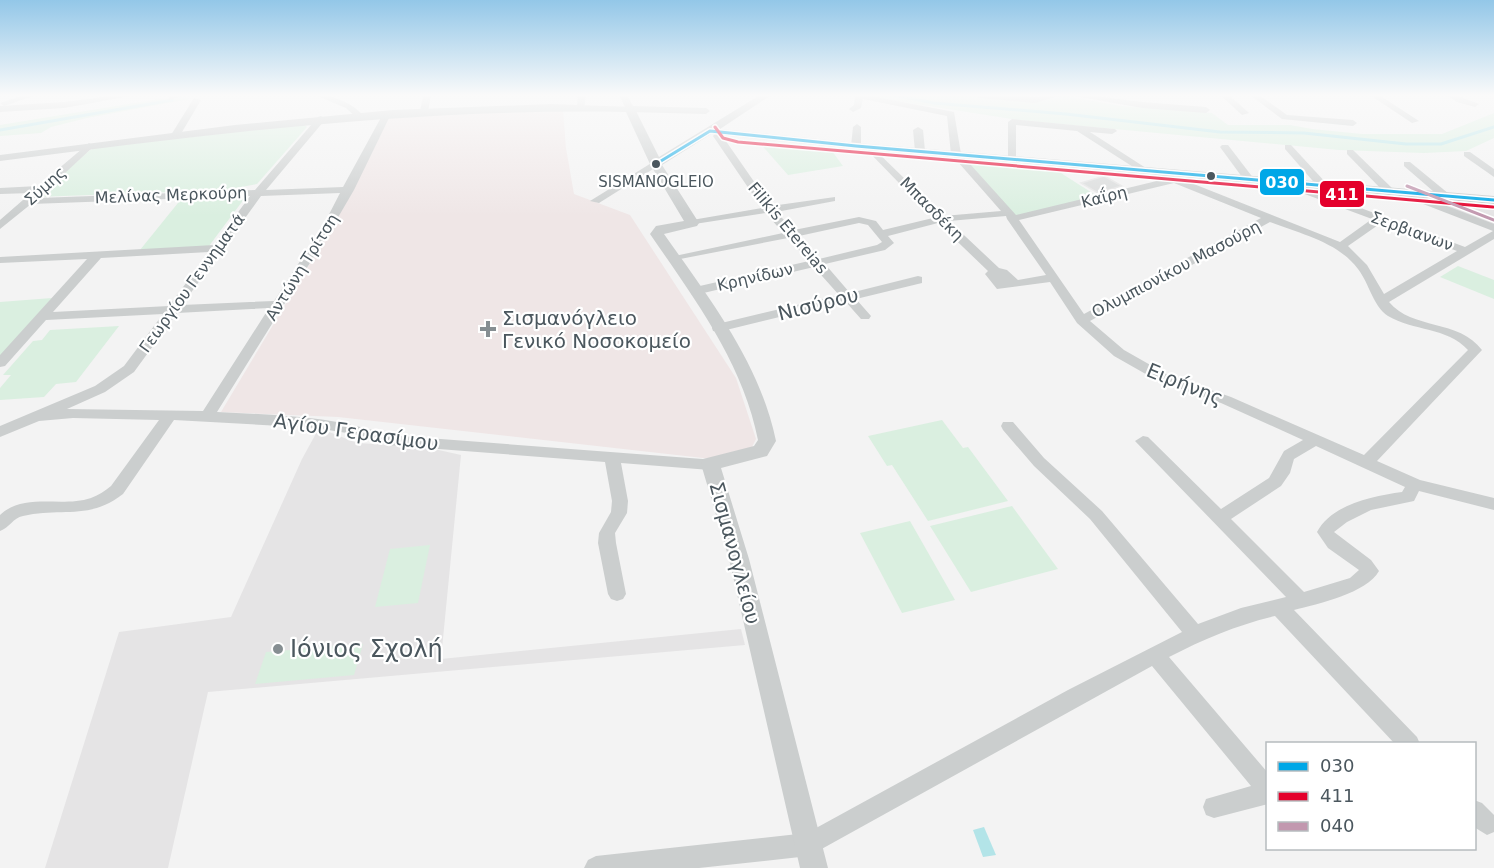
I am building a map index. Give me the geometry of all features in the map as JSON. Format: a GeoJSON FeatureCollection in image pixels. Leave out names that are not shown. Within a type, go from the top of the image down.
{"type":"FeatureCollection","features":[{"type":"Feature","properties":{"kind":"street"},"geometry":{"type":"LineString","coordinates":[[0,158],[172,136]]}},
{"type":"Feature","properties":{"kind":"street","name":"Γεωργίου Γεννηματά"},"geometry":{"type":"LineString","coordinates":[[39,416],[117,379],[129,369],[259,192],[307,136]]}},
{"type":"Feature","properties":{"kind":"street","name":"Αντώνη Τρίτση"},"geometry":{"type":"LineString","coordinates":[[207,416],[349,190],[376,136]]}},
{"type":"Feature","properties":{"kind":"street"},"geometry":{"type":"LineString","coordinates":[[643,136],[656,164],[692,223],[831,199]]}},
{"type":"Feature","properties":{"kind":"street"},"geometry":{"type":"LineString","coordinates":[[595,201],[708,136]]}},
{"type":"Feature","properties":{"kind":"street","name":"Filikis Etereias"},"geometry":{"type":"LineString","coordinates":[[712,136],[790,235],[865,316]]}},
{"type":"Feature","properties":{"kind":"street"},"geometry":{"type":"LineString","coordinates":[[741,136],[1494,200]]}},
{"type":"Feature","properties":{"kind":"street"},"geometry":{"type":"LineString","coordinates":[[856,136],[856,146]]}},
{"type":"Feature","properties":{"kind":"street"},"geometry":{"type":"LineString","coordinates":[[919,136],[920,151]]}},
{"type":"Feature","properties":{"kind":"street"},"geometry":{"type":"LineString","coordinates":[[953,136],[956,154]]}},
{"type":"Feature","properties":{"kind":"street"},"geometry":{"type":"LineString","coordinates":[[1011,159],[1012,136]]}},
{"type":"Feature","properties":{"kind":"street"},"geometry":{"type":"LineString","coordinates":[[1090,136],[1149,171],[1341,246],[1363,267],[1386,307],[1401,317],[1456,336],[1475,350],[1366,463]]}},
{"type":"Feature","properties":{"kind":"street","name":"Σύμης"},"geometry":{"type":"LineString","coordinates":[[0,226],[89,146]]}},
{"type":"Feature","properties":{"kind":"street","name":"Μπασδέκη"},"geometry":{"type":"LineString","coordinates":[[869,147],[995,271],[1004,273],[1015,283]]}},
{"type":"Feature","properties":{"kind":"street"},"geometry":{"type":"LineString","coordinates":[[1225,147],[1249,180]]}},
{"type":"Feature","properties":{"kind":"street"},"geometry":{"type":"LineString","coordinates":[[1288,147],[1323,186]]}},
{"type":"Feature","properties":{"kind":"street"},"geometry":{"type":"LineString","coordinates":[[1350,152],[1389,192]]}},
{"type":"Feature","properties":{"kind":"street","name":"Ειρήνης"},"geometry":{"type":"LineString","coordinates":[[956,154],[966,169],[1011,216],[1082,320],[1119,353],[1147,371],[1226,400],[1414,484],[1494,504]]}},
{"type":"Feature","properties":{"kind":"street"},"geometry":{"type":"LineString","coordinates":[[1467,154],[1494,174]]}},
{"type":"Feature","properties":{"kind":"street"},"geometry":{"type":"LineString","coordinates":[[1407,164],[1445,196]]}},
{"type":"Feature","properties":{"kind":"street","name":"Καΐρη"},"geometry":{"type":"LineString","coordinates":[[1011,216],[1174,180]]}},
{"type":"Feature","properties":{"kind":"street","name":"Σερβιανων"},"geometry":{"type":"LineString","coordinates":[[1291,183],[1306,191],[1466,251]]}},
{"type":"Feature","properties":{"kind":"street"},"geometry":{"type":"LineString","coordinates":[[0,191],[42,189]]}},
{"type":"Feature","properties":{"kind":"street","name":"Μελίνας Μερκούρη"},"geometry":{"type":"LineString","coordinates":[[29,201],[349,190]]}},
{"type":"Feature","properties":{"kind":"street"},"geometry":{"type":"LineString","coordinates":[[1404,193],[1494,228]]}},
{"type":"Feature","properties":{"kind":"street"},"geometry":{"type":"LineString","coordinates":[[674,259],[863,220],[872,223],[881,234],[940,219],[1011,216]]}},
{"type":"Feature","properties":{"kind":"street","name":"Ολυμπιονίκου Μασούρη"},"geometry":{"type":"LineString","coordinates":[[1082,320],[1271,217]]}},
{"type":"Feature","properties":{"kind":"street"},"geometry":{"type":"LineString","coordinates":[[1341,246],[1379,219]]}},
{"type":"Feature","properties":{"kind":"street","name":"Σισμανογλείου"},"geometry":{"type":"LineString","coordinates":[[692,223],[661,229],[656,233],[695,291],[750,383],[763,419],[767,441],[763,449],[756,454],[710,464],[738,559],[814,868]]}},
{"type":"Feature","properties":{"kind":"street","name":"Κρηνίδων"},"geometry":{"type":"LineString","coordinates":[[695,291],[885,247],[887,242],[881,234]]}},
{"type":"Feature","properties":{"kind":"street"},"geometry":{"type":"LineString","coordinates":[[1383,300],[1494,234]]}},
{"type":"Feature","properties":{"kind":"street"},"geometry":{"type":"LineString","coordinates":[[0,260],[217,248]]}},
{"type":"Feature","properties":{"kind":"street"},"geometry":{"type":"LineString","coordinates":[[0,363],[97,255]]}},
{"type":"Feature","properties":{"kind":"street","name":"Μπασδέκη"},"geometry":{"type":"LineString","coordinates":[[995,271],[991,274],[1001,286],[1015,283]]}},
{"type":"Feature","properties":{"kind":"street"},"geometry":{"type":"LineString","coordinates":[[1015,283],[1052,278]]}},
{"type":"Feature","properties":{"kind":"street","name":"Νισύρου"},"geometry":{"type":"LineString","coordinates":[[718,328],[918,280]]}},
{"type":"Feature","properties":{"kind":"street"},"geometry":{"type":"LineString","coordinates":[[42,316],[279,304]]}},
{"type":"Feature","properties":{"kind":"street","name":"Αγίου Γερασίμου"},"geometry":{"type":"LineString","coordinates":[[39,416],[73,413],[207,416],[316,423],[355,429],[387,440],[710,464]]}},
{"type":"Feature","properties":{"kind":"street"},"geometry":{"type":"LineString","coordinates":[[0,432],[39,416]]}},
{"type":"Feature","properties":{"kind":"street"},"geometry":{"type":"LineString","coordinates":[[0,525],[12,513],[19,510],[89,507],[109,498],[117,490],[168,416]]}},
{"type":"Feature","properties":{"kind":"street"},"geometry":{"type":"LineString","coordinates":[[1008,426],[1039,462],[1096,515],[1195,634]]}},
{"type":"Feature","properties":{"kind":"street"},"geometry":{"type":"LineString","coordinates":[[1220,518],[1275,482],[1282,473],[1283,464],[1289,455],[1315,440]]}},
{"type":"Feature","properties":{"kind":"street"},"geometry":{"type":"LineString","coordinates":[[1143,441],[1301,601]]}},
{"type":"Feature","properties":{"kind":"street"},"geometry":{"type":"LineString","coordinates":[[612,456],[620,501],[619,513],[607,533],[607,543],[617,594]]}},
{"type":"Feature","properties":{"kind":"street"},"geometry":{"type":"LineString","coordinates":[[596,868],[809,844],[1195,634],[1241,616],[1301,601],[1356,583],[1370,571],[1364,563],[1330,543],[1325,532],[1328,526],[1380,500],[1408,497],[1414,484]]}},
{"type":"Feature","properties":{"kind":"street"},"geometry":{"type":"LineString","coordinates":[[1279,606],[1408,742]]}},
{"type":"Feature","properties":{"kind":"street"},"geometry":{"type":"LineString","coordinates":[[1155,654],[1266,789]]}},
{"type":"Feature","properties":{"kind":"street"},"geometry":{"type":"LineString","coordinates":[[1214,807],[1266,792]]}},
{"type":"Feature","properties":{"kind":"shaded area","name":"Σισμανόγλειο Γενικό Νοσοκομείο"},"geometry":{"type":"Polygon","coordinates":[[[380,136],[565,136],[574,194],[630,215],[736,378],[756,439],[752,447],[712,459],[338,417],[221,412],[352,193],[380,136]]]}},
{"type":"Feature","properties":{"kind":"shaded area"},"geometry":{"type":"Polygon","coordinates":[[[1444,205],[1494,209],[1494,225],[1444,205]]]}},
{"type":"Feature","properties":{"kind":"shaded area","name":"Ιόνιος Σχολή"},"geometry":{"type":"Polygon","coordinates":[[[319,428],[357,443],[425,447],[461,455],[441,659],[741,629],[745,645],[208,692],[168,868],[45,868],[119,632],[231,617],[302,459],[319,428]]]}},
{"type":"Feature","properties":{"kind":"green space"},"geometry":{"type":"Polygon","coordinates":[[[204,136],[300,136],[257,184],[225,190],[37,197],[90,150],[204,136]]]}},
{"type":"Feature","properties":{"kind":"green space"},"geometry":{"type":"Polygon","coordinates":[[[1184,136],[1494,136],[1494,138],[1466,151],[1424,153],[1339,150],[1184,136]]]}},
{"type":"Feature","properties":{"kind":"green space"},"geometry":{"type":"Polygon","coordinates":[[[759,142],[829,147],[843,166],[788,175],[759,142]]]}},
{"type":"Feature","properties":{"kind":"green space"},"geometry":{"type":"Polygon","coordinates":[[[962,159],[1053,168],[1097,196],[1016,218],[962,159]]]}},
{"type":"Feature","properties":{"kind":"green space"},"geometry":{"type":"Polygon","coordinates":[[[247,195],[209,246],[140,250],[182,198],[247,195]]]}},
{"type":"Feature","properties":{"kind":"green space"},"geometry":{"type":"Polygon","coordinates":[[[1458,266],[1494,280],[1494,299],[1440,277],[1458,266]]]}},
{"type":"Feature","properties":{"kind":"green space"},"geometry":{"type":"Polygon","coordinates":[[[52,298],[0,357],[0,302],[52,298]]]}},
{"type":"Feature","properties":{"kind":"green space"},"geometry":{"type":"Polygon","coordinates":[[[119,326],[76,382],[56,384],[44,397],[0,400],[0,388],[11,375],[3,375],[33,341],[42,340],[50,330],[119,326]]]}},
{"type":"Feature","properties":{"kind":"green space"},"geometry":{"type":"Polygon","coordinates":[[[942,420],[963,448],[968,447],[1008,501],[928,521],[892,465],[887,466],[868,436],[942,420]]]}},
{"type":"Feature","properties":{"kind":"green space"},"geometry":{"type":"Polygon","coordinates":[[[1012,506],[1058,569],[971,592],[930,526],[1012,506]]]}},
{"type":"Feature","properties":{"kind":"green space"},"geometry":{"type":"Polygon","coordinates":[[[910,521],[955,600],[902,613],[860,533],[910,521]]]}},
{"type":"Feature","properties":{"kind":"green space"},"geometry":{"type":"Polygon","coordinates":[[[430,545],[418,603],[375,607],[390,549],[430,545]]]}},
{"type":"Feature","properties":{"kind":"green space"},"geometry":{"type":"Polygon","coordinates":[[[363,644],[354,675],[255,684],[266,652],[363,644]]]}},
{"type":"Feature","properties":{"kind":"water"},"geometry":{"type":"Polygon","coordinates":[[[984,827],[996,855],[983,857],[973,830],[984,827]]]}},
{"type":"Feature","properties":{"kind":"building"},"geometry":{"type":"Polygon","coordinates":[[[1104,176],[1122,186],[1098,193],[1081,183],[1104,176]]]}},
{"type":"Feature","properties":{"kind":"waterway"},"geometry":{"type":"LineString","coordinates":[[1327,136],[1406,144],[1441,144],[1467,136]]}},
{"type":"Feature","properties":{"kind":"transit line","name":"030"},"geometry":{"type":"LineString","coordinates":[[656,164],[703,136]]}},
{"type":"Feature","properties":{"kind":"transit line","name":"411"},"geometry":{"type":"LineString","coordinates":[[721,136],[738,142],[1493,207]]}},
{"type":"Feature","properties":{"kind":"transit line","name":"030"},"geometry":{"type":"LineString","coordinates":[[754,136],[1494,200]]}},
{"type":"Feature","properties":{"kind":"transit line","name":"040"},"geometry":{"type":"LineString","coordinates":[[1407,186],[1494,220]]}},
{"type":"Feature","properties":{"kind":"place","name":"SISMANOGLEIO"},"geometry":{"type":"Point","coordinates":[656,164]}},
{"type":"Feature","properties":{"kind":"place","name":"Σισμανόγλειο Γενικό Νοσοκομείο"},"geometry":{"type":"Point","coordinates":[488,329]}},
{"type":"Feature","properties":{"kind":"place","name":"Ιόνιος Σχολή"},"geometry":{"type":"Point","coordinates":[278,649]}}]}
